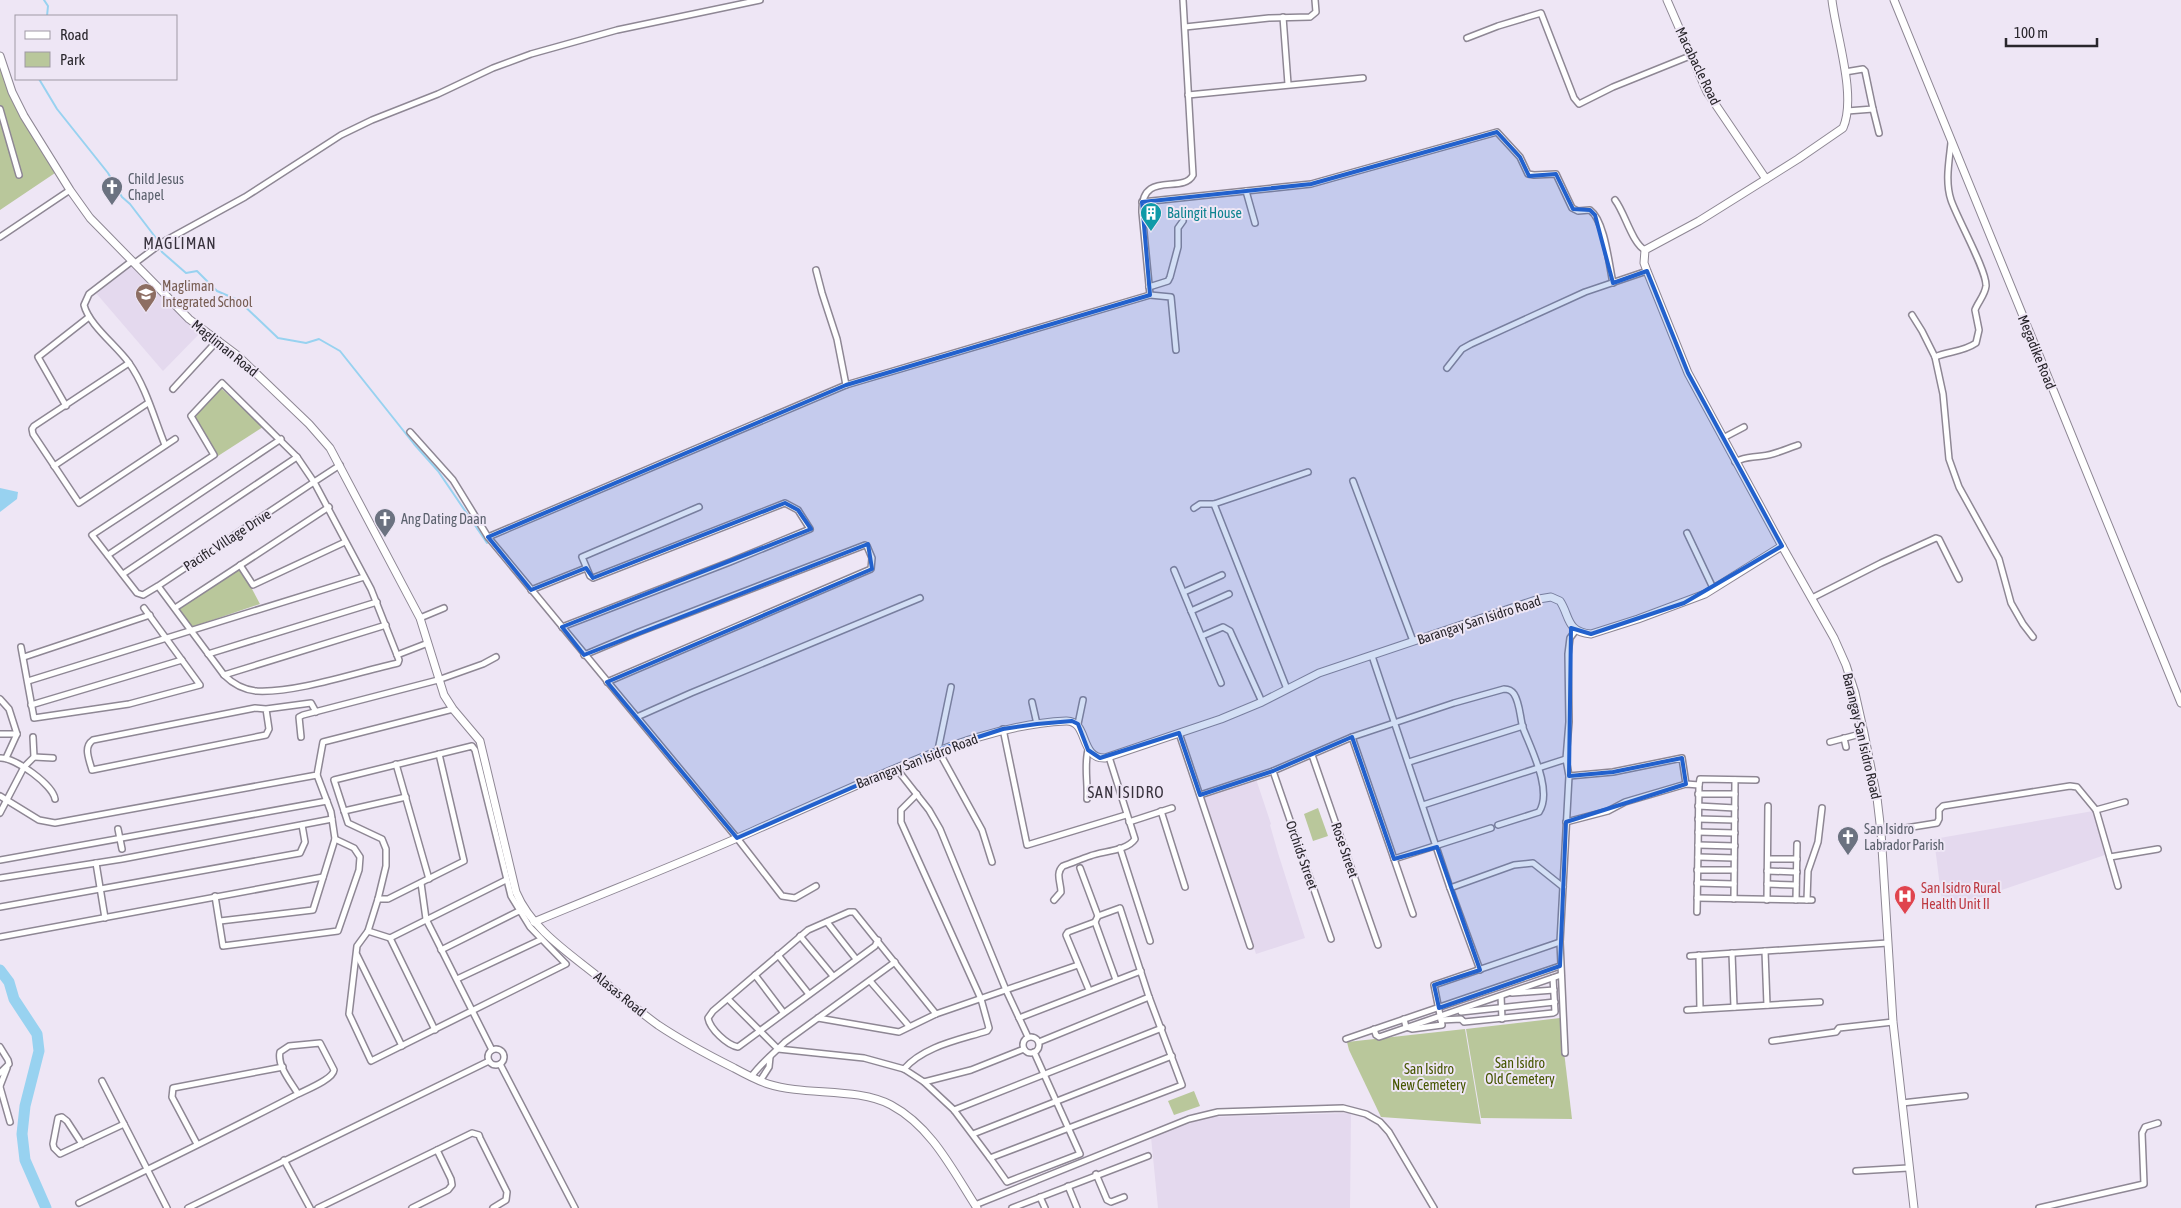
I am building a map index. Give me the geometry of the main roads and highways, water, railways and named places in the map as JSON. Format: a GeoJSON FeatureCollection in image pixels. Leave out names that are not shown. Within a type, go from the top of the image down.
{"type":"FeatureCollection","features":[{"type":"Feature","properties":{"kind":"water"},"geometry":{"type":"Polygon","coordinates":[[[0,488],[18,492],[17,499],[0,512],[0,488]]]}},
{"type":"Feature","properties":{"kind":"waterway"},"geometry":{"type":"LineString","coordinates":[[44,0],[48,6],[47,15]]}},
{"type":"Feature","properties":{"kind":"waterway"},"geometry":{"type":"LineString","coordinates":[[40,80],[57,109],[108,173],[122,197],[130,204],[156,238],[162,252],[186,273],[197,271],[217,291],[238,300],[278,338],[306,343],[319,339],[340,351],[414,444],[438,471],[487,543]]}},
{"type":"Feature","properties":{"kind":"waterway"},"geometry":{"type":"LineString","coordinates":[[0,970],[9,982],[14,999],[37,1034],[39,1051],[25,1106],[22,1134],[25,1160],[46,1208]]}},
{"type":"Feature","properties":{"kind":"place","name":"Child Jesus Chapel"},"geometry":{"type":"Point","coordinates":[112,206]}},
{"type":"Feature","properties":{"kind":"place","name":"Balingit House"},"geometry":{"type":"Point","coordinates":[1151,232]}},
{"type":"Feature","properties":{"kind":"place","name":"Magliman Integrated School"},"geometry":{"type":"Point","coordinates":[146,313]}},
{"type":"Feature","properties":{"kind":"place","name":"Ang Dating Daan"},"geometry":{"type":"Point","coordinates":[385,538]}},
{"type":"Feature","properties":{"kind":"place","name":"San Isidro Labrador Parish"},"geometry":{"type":"Point","coordinates":[1848,856]}},
{"type":"Feature","properties":{"kind":"place","name":"San Isidro Rural Health Unit II"},"geometry":{"type":"Point","coordinates":[1905,915]}},
{"type":"Feature","properties":{"kind":"district","name":"MAGLIMAN"},"geometry":{"type":"Point","coordinates":[180,243]}},
{"type":"Feature","properties":{"kind":"district","name":"SAN ISIDRO"},"geometry":{"type":"Point","coordinates":[1126,792]}},
{"type":"Feature","properties":{"kind":"park label","name":"San Isidro Old Cemetery"},"geometry":{"type":"Point","coordinates":[1520,1072]}},
{"type":"Feature","properties":{"kind":"park label","name":"San Isidro New Cemetery"},"geometry":{"type":"Point","coordinates":[1429,1078]}}]}
